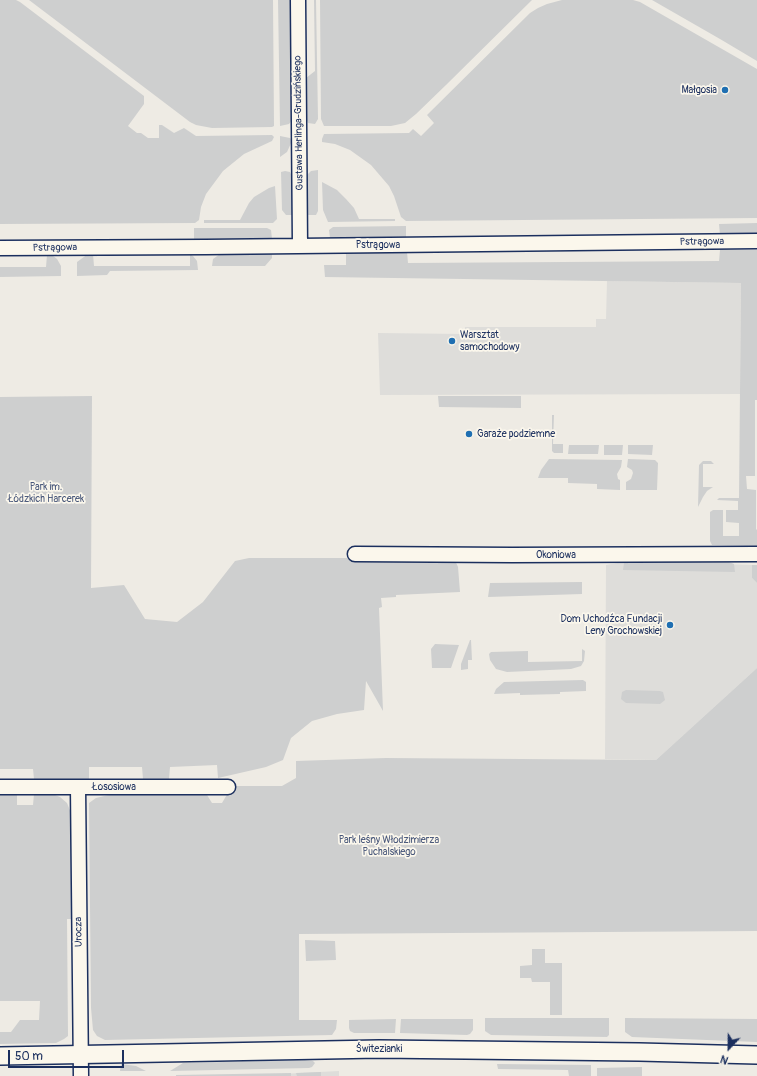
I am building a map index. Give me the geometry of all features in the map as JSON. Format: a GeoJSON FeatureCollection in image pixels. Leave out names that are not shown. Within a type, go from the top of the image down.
{"type":"FeatureCollection","features":[{"type":"Feature","properties":{"kind":"street","name":"Gustawa Herlinga-Grudzińskiego"},"geometry":{"type":"LineString","coordinates":[[298,0],[300,245]]}},
{"type":"Feature","properties":{"kind":"street","name":"Pstrągowa"},"geometry":{"type":"LineString","coordinates":[[0,248],[757,241]]}},
{"type":"Feature","properties":{"kind":"street","name":"Okoniowa"},"geometry":{"type":"LineString","coordinates":[[354,554],[757,554]]}},
{"type":"Feature","properties":{"kind":"street","name":"Łososiowa"},"geometry":{"type":"LineString","coordinates":[[0,787],[228,787]]}},
{"type":"Feature","properties":{"kind":"street","name":"Urocza"},"geometry":{"type":"LineString","coordinates":[[78,787],[81,1032],[80,1076]]}},
{"type":"Feature","properties":{"kind":"street","name":"Świtezianki"},"geometry":{"type":"LineString","coordinates":[[0,1056],[379,1049],[757,1055]]}},
{"type":"Feature","properties":{"kind":"shaded area"},"geometry":{"type":"Polygon","coordinates":[[[607,281],[741,283],[740,394],[380,395],[378,333],[464,334],[465,327],[596,327],[596,319],[606,319],[607,281]]]}},
{"type":"Feature","properties":{"kind":"shaded area"},"geometry":{"type":"Polygon","coordinates":[[[629,561],[752,565],[752,578],[757,583],[757,668],[656,760],[605,759],[606,565],[629,561]]]}},
{"type":"Feature","properties":{"kind":"shaded area"},"geometry":{"type":"Polygon","coordinates":[[[339,1071],[339,1076],[241,1076],[339,1071]]]}},
{"type":"Feature","properties":{"kind":"green space"},"geometry":{"type":"Polygon","coordinates":[[[0,0],[16,0],[20,2],[144,96],[144,104],[128,126],[137,133],[141,133],[148,138],[159,138],[159,125],[162,125],[174,133],[184,128],[196,136],[272,135],[274,137],[272,141],[244,154],[223,171],[206,194],[201,207],[199,220],[195,223],[0,224],[0,0]]]}},
{"type":"Feature","properties":{"kind":"green space"},"geometry":{"type":"Polygon","coordinates":[[[29,0],[273,0],[274,126],[212,128],[196,125],[190,122],[29,0]]]}},
{"type":"Feature","properties":{"kind":"green space"},"geometry":{"type":"Polygon","coordinates":[[[278,0],[291,0],[292,120],[289,124],[280,126],[278,0]]]}},
{"type":"Feature","properties":{"kind":"green space"},"geometry":{"type":"Polygon","coordinates":[[[314,0],[316,0],[318,119],[315,124],[308,123],[306,118],[306,78],[315,71],[314,0]]]}},
{"type":"Feature","properties":{"kind":"green space"},"geometry":{"type":"Polygon","coordinates":[[[320,0],[532,0],[446,85],[405,123],[391,126],[324,126],[321,119],[320,0]]]}},
{"type":"Feature","properties":{"kind":"green space"},"geometry":{"type":"Polygon","coordinates":[[[562,0],[633,0],[640,2],[757,69],[757,218],[406,221],[401,217],[389,186],[371,165],[350,150],[335,144],[322,142],[324,134],[409,133],[413,129],[421,136],[434,123],[427,115],[530,13],[547,4],[562,0]]]}},
{"type":"Feature","properties":{"kind":"green space"},"geometry":{"type":"Polygon","coordinates":[[[652,0],[757,0],[757,61],[720,39],[652,0]]]}},
{"type":"Feature","properties":{"kind":"green space"},"geometry":{"type":"Polygon","coordinates":[[[280,136],[290,138],[292,141],[287,152],[280,157],[280,136]]]}},
{"type":"Feature","properties":{"kind":"green space"},"geometry":{"type":"Polygon","coordinates":[[[318,170],[318,211],[316,215],[307,215],[307,175],[311,171],[318,170]]]}},
{"type":"Feature","properties":{"kind":"green space"},"geometry":{"type":"Polygon","coordinates":[[[281,172],[290,172],[292,176],[293,215],[286,215],[282,210],[281,172]]]}},
{"type":"Feature","properties":{"kind":"green space"},"geometry":{"type":"Polygon","coordinates":[[[322,182],[337,190],[346,199],[354,208],[359,219],[395,219],[395,221],[328,222],[323,210],[322,182]]]}},
{"type":"Feature","properties":{"kind":"green space"},"geometry":{"type":"Polygon","coordinates":[[[275,186],[277,219],[273,223],[204,223],[204,220],[240,220],[254,197],[275,186]]]}},
{"type":"Feature","properties":{"kind":"green space"},"geometry":{"type":"Polygon","coordinates":[[[757,223],[757,234],[720,235],[719,224],[757,223]]]}},
{"type":"Feature","properties":{"kind":"green space"},"geometry":{"type":"Polygon","coordinates":[[[406,226],[406,238],[330,238],[329,230],[333,227],[406,226]]]}},
{"type":"Feature","properties":{"kind":"green space"},"geometry":{"type":"Polygon","coordinates":[[[194,228],[267,228],[271,230],[272,239],[194,240],[194,228]]]}},
{"type":"Feature","properties":{"kind":"green space"},"geometry":{"type":"Polygon","coordinates":[[[720,250],[757,250],[757,400],[755,400],[755,476],[746,476],[747,489],[756,490],[757,546],[712,545],[710,541],[710,512],[713,510],[723,510],[723,536],[739,536],[739,523],[726,522],[726,510],[738,510],[738,501],[717,500],[719,498],[739,498],[741,283],[325,277],[324,265],[346,265],[346,252],[407,252],[408,263],[719,261],[720,250]]]}},
{"type":"Feature","properties":{"kind":"green space"},"geometry":{"type":"Polygon","coordinates":[[[272,253],[272,258],[265,266],[212,266],[213,259],[220,254],[272,253]]]}},
{"type":"Feature","properties":{"kind":"green space"},"geometry":{"type":"Polygon","coordinates":[[[88,254],[93,254],[94,266],[190,266],[190,254],[197,261],[198,270],[110,271],[107,275],[77,276],[77,262],[88,254]]]}},
{"type":"Feature","properties":{"kind":"green space"},"geometry":{"type":"Polygon","coordinates":[[[47,255],[52,255],[57,259],[61,266],[61,276],[0,277],[0,267],[46,267],[47,255]]]}},
{"type":"Feature","properties":{"kind":"green space","name":"Park im. Łódzkich Harcerek"},"geometry":{"type":"Polygon","coordinates":[[[92,396],[91,588],[124,585],[145,619],[177,622],[203,602],[235,561],[249,558],[454,558],[458,567],[460,592],[396,595],[396,597],[381,598],[382,607],[379,608],[383,711],[366,681],[364,710],[337,714],[312,721],[291,738],[283,760],[266,767],[218,778],[217,765],[170,767],[169,779],[143,779],[142,767],[89,767],[89,780],[34,779],[33,769],[0,769],[0,397],[92,396]]]}},
{"type":"Feature","properties":{"kind":"green space"},"geometry":{"type":"Polygon","coordinates":[[[438,396],[521,396],[521,408],[439,407],[438,396]]]}},
{"type":"Feature","properties":{"kind":"green space"},"geometry":{"type":"Polygon","coordinates":[[[552,415],[554,415],[553,444],[563,444],[563,453],[554,453],[552,451],[552,415]]]}},
{"type":"Feature","properties":{"kind":"green space"},"geometry":{"type":"Polygon","coordinates":[[[569,445],[599,445],[598,454],[568,454],[569,445]]]}},
{"type":"Feature","properties":{"kind":"green space"},"geometry":{"type":"Polygon","coordinates":[[[604,445],[623,445],[622,455],[604,455],[604,445]]]}},
{"type":"Feature","properties":{"kind":"green space"},"geometry":{"type":"Polygon","coordinates":[[[628,445],[653,445],[652,455],[628,454],[628,445]]]}},
{"type":"Feature","properties":{"kind":"green space"},"geometry":{"type":"Polygon","coordinates":[[[549,459],[622,460],[621,467],[617,474],[618,479],[620,480],[620,490],[597,489],[597,484],[568,483],[568,478],[538,478],[541,470],[549,459]]]}},
{"type":"Feature","properties":{"kind":"green space"},"geometry":{"type":"Polygon","coordinates":[[[628,459],[655,460],[658,463],[657,490],[626,490],[626,482],[631,479],[633,473],[632,470],[627,467],[628,459]]]}},
{"type":"Feature","properties":{"kind":"green space"},"geometry":{"type":"Polygon","coordinates":[[[703,461],[711,461],[714,464],[703,464],[703,487],[713,487],[707,491],[698,507],[699,465],[703,461]]]}},
{"type":"Feature","properties":{"kind":"green space"},"geometry":{"type":"Polygon","coordinates":[[[629,561],[729,562],[734,564],[735,572],[623,570],[624,563],[629,561]]]}},
{"type":"Feature","properties":{"kind":"green space"},"geometry":{"type":"Polygon","coordinates":[[[752,565],[757,565],[757,583],[752,578],[752,565]]]}},
{"type":"Feature","properties":{"kind":"green space"},"geometry":{"type":"Polygon","coordinates":[[[582,582],[582,594],[488,597],[490,583],[582,582]]]}},
{"type":"Feature","properties":{"kind":"green space"},"geometry":{"type":"Polygon","coordinates":[[[470,640],[472,660],[468,660],[468,669],[461,670],[461,664],[470,640]]]}},
{"type":"Feature","properties":{"kind":"green space"},"geometry":{"type":"Polygon","coordinates":[[[435,644],[459,645],[451,668],[432,668],[431,649],[435,644]]]}},
{"type":"Feature","properties":{"kind":"green space"},"geometry":{"type":"Polygon","coordinates":[[[582,649],[585,651],[584,661],[581,666],[571,669],[507,672],[496,669],[490,660],[489,654],[491,652],[528,651],[528,662],[582,661],[582,649]]]}},
{"type":"Feature","properties":{"kind":"green space","name":"Park leśny Włodzimierza Puchalskiego"},"geometry":{"type":"Polygon","coordinates":[[[757,668],[757,931],[299,934],[299,1020],[337,1020],[336,1029],[332,1035],[105,1040],[97,1036],[93,1030],[91,1008],[89,803],[96,798],[113,794],[200,794],[207,795],[212,803],[222,803],[232,786],[282,786],[296,778],[296,761],[386,758],[656,760],[757,668]]]}},
{"type":"Feature","properties":{"kind":"green space"},"geometry":{"type":"Polygon","coordinates":[[[583,680],[586,682],[586,691],[560,692],[560,694],[494,694],[496,689],[504,682],[583,680]]]}},
{"type":"Feature","properties":{"kind":"green space"},"geometry":{"type":"Polygon","coordinates":[[[626,690],[660,691],[663,692],[665,700],[660,704],[626,703],[621,699],[622,692],[626,690]]]}},
{"type":"Feature","properties":{"kind":"green space"},"geometry":{"type":"Polygon","coordinates":[[[17,794],[17,805],[33,805],[34,794],[55,795],[67,803],[71,813],[72,919],[67,919],[68,1036],[56,1043],[0,1044],[0,1032],[11,1032],[20,1020],[39,1020],[40,1001],[0,1001],[0,795],[17,794]]]}},
{"type":"Feature","properties":{"kind":"green space"},"geometry":{"type":"Polygon","coordinates":[[[305,940],[335,941],[336,960],[306,961],[305,940]]]}},
{"type":"Feature","properties":{"kind":"green space"},"geometry":{"type":"Polygon","coordinates":[[[532,949],[545,949],[545,963],[562,963],[562,1015],[550,1015],[550,982],[532,982],[531,978],[520,978],[520,966],[532,965],[532,949]]]}},
{"type":"Feature","properties":{"kind":"green space"},"geometry":{"type":"Polygon","coordinates":[[[485,1018],[609,1018],[609,1035],[607,1037],[491,1035],[485,1031],[485,1018]]]}},
{"type":"Feature","properties":{"kind":"green space"},"geometry":{"type":"Polygon","coordinates":[[[625,1018],[757,1019],[757,1042],[632,1037],[625,1032],[625,1018]]]}},
{"type":"Feature","properties":{"kind":"green space"},"geometry":{"type":"Polygon","coordinates":[[[396,1019],[395,1033],[354,1033],[350,1031],[349,1028],[349,1020],[396,1019]]]}},
{"type":"Feature","properties":{"kind":"green space"},"geometry":{"type":"Polygon","coordinates":[[[401,1019],[473,1019],[473,1030],[467,1035],[400,1033],[401,1019]]]}},
{"type":"Feature","properties":{"kind":"green space"},"geometry":{"type":"Polygon","coordinates":[[[313,1061],[315,1063],[309,1068],[170,1071],[183,1063],[313,1061]]]}},
{"type":"Feature","properties":{"kind":"green space"},"geometry":{"type":"Polygon","coordinates":[[[121,1064],[136,1066],[146,1071],[120,1071],[121,1064]]]}},
{"type":"Feature","properties":{"kind":"green space"},"geometry":{"type":"Polygon","coordinates":[[[497,1064],[591,1065],[591,1076],[569,1076],[568,1070],[498,1069],[497,1064]]]}},
{"type":"Feature","properties":{"kind":"green space"},"geometry":{"type":"Polygon","coordinates":[[[642,1067],[642,1076],[597,1076],[597,1068],[642,1067]]]}},
{"type":"Feature","properties":{"kind":"green space"},"geometry":{"type":"Polygon","coordinates":[[[321,1072],[321,1076],[297,1076],[296,1073],[321,1072]]]}},
{"type":"Feature","properties":{"kind":"green space"},"geometry":{"type":"Polygon","coordinates":[[[291,1073],[291,1076],[176,1076],[176,1075],[291,1073]]]}},
{"type":"Feature","properties":{"kind":"place","name":"Małgosia"},"geometry":{"type":"Point","coordinates":[725,90]}},
{"type":"Feature","properties":{"kind":"place","name":"Warsztat samochodowy"},"geometry":{"type":"Point","coordinates":[452,341]}},
{"type":"Feature","properties":{"kind":"place","name":"Garaże podziemne"},"geometry":{"type":"Point","coordinates":[469,434]}},
{"type":"Feature","properties":{"kind":"place","name":"Dom Uchodźca Fundacji Leny Grochowskiej"},"geometry":{"type":"Point","coordinates":[670,625]}}]}
